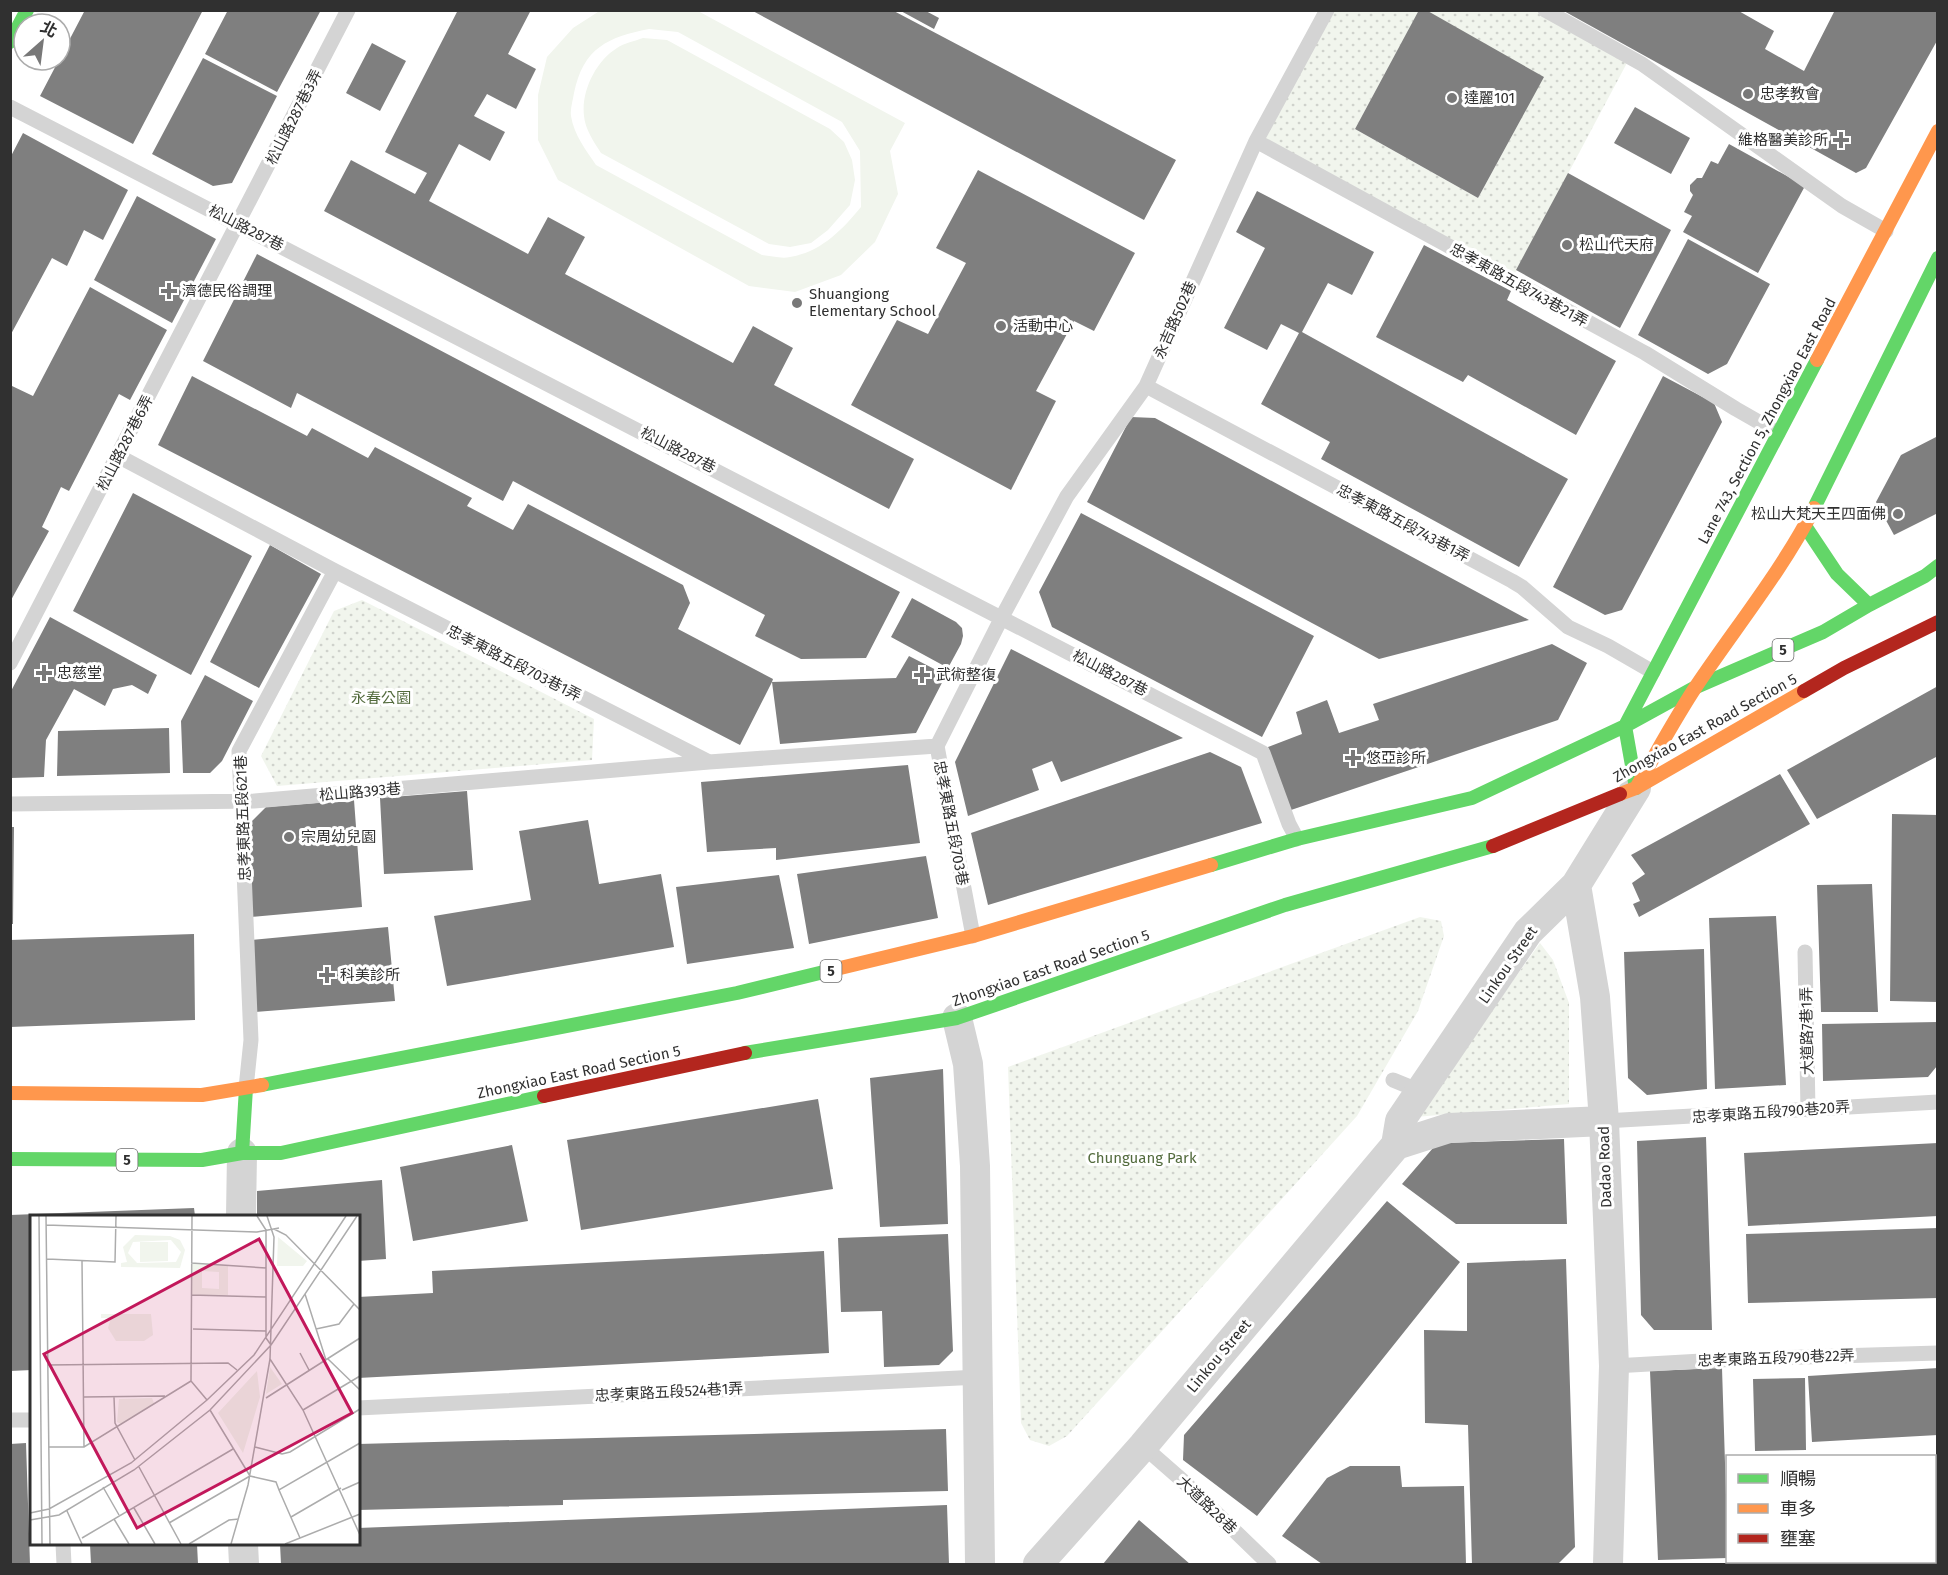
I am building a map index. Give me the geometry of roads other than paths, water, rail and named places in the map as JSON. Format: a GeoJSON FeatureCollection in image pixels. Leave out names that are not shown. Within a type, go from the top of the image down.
{"type":"FeatureCollection","features":[{"type":"Feature","properties":{"kind":"main road"},"geometry":{"type":"LineString","coordinates":[[10,42],[27,10]]}},
{"type":"Feature","properties":{"kind":"main road","name":"Lane 743, Section 5, Zhongxiao East Road"},"geometry":{"type":"LineString","coordinates":[[1625,726],[1938,131]]}},
{"type":"Feature","properties":{"kind":"main road"},"geometry":{"type":"LineString","coordinates":[[1636,788],[1696,687],[1805,526],[1938,258]]}},
{"type":"Feature","properties":{"kind":"main road"},"geometry":{"type":"LineString","coordinates":[[1805,526],[1837,574],[1869,605]]}},
{"type":"Feature","properties":{"kind":"main road","name":"Zhongxiao East Road Section 5"},"geometry":{"type":"LineString","coordinates":[[10,1093],[202,1095],[246,1088],[737,993],[973,936],[1297,839],[1472,798],[1625,726],[1696,687],[1823,632],[1925,576],[1938,566]]}},
{"type":"Feature","properties":{"kind":"main road","name":"Zhongxiao East Road Section 5"},"geometry":{"type":"LineString","coordinates":[[10,1159],[202,1160],[242,1153],[281,1153],[754,1051],[957,1018],[1285,905],[1489,847],[1636,788],[1844,668],[1938,622]]}},
{"type":"Feature","properties":{"kind":"main road"},"geometry":{"type":"LineString","coordinates":[[1625,726],[1636,788]]}},
{"type":"Feature","properties":{"kind":"main road"},"geometry":{"type":"LineString","coordinates":[[242,1153],[246,1088]]}},
{"type":"Feature","properties":{"kind":"street"},"geometry":{"type":"LineString","coordinates":[[1576,885],[1636,788]]}},
{"type":"Feature","properties":{"kind":"street","name":"Linkou Street"},"geometry":{"type":"LineString","coordinates":[[1038,1564],[1143,1446],[1396,1145],[1400,1121],[1528,932],[1576,885]]}},
{"type":"Feature","properties":{"kind":"street","name":"Dadao Road"},"geometry":{"type":"LineString","coordinates":[[1576,885],[1595,997],[1604,1121],[1614,1366],[1608,1564]]}},
{"type":"Feature","properties":{"kind":"street"},"geometry":{"type":"LineString","coordinates":[[957,1018],[968,1064],[975,1166],[980,1564]]}},
{"type":"Feature","properties":{"kind":"street"},"geometry":{"type":"LineString","coordinates":[[1396,1145],[1449,1128],[1604,1121]]}},
{"type":"Feature","properties":{"kind":"street"},"geometry":{"type":"LineString","coordinates":[[241,1215],[242,1153]]}},
{"type":"Feature","properties":{"kind":"street"},"geometry":{"type":"LineString","coordinates":[[243,1545],[244,1564]]}},
{"type":"Feature","properties":{"kind":"lane","name":"松山路287巷3弄"},"geometry":{"type":"LineString","coordinates":[[239,224],[348,10]]}},
{"type":"Feature","properties":{"kind":"lane","name":"永吉路502巷"},"geometry":{"type":"LineString","coordinates":[[1002,617],[1066,496],[1146,386],[1256,141],[1327,10]]}},
{"type":"Feature","properties":{"kind":"lane"},"geometry":{"type":"LineString","coordinates":[[1545,10],[1642,64],[1842,206],[1886,231]]}},
{"type":"Feature","properties":{"kind":"lane","name":"松山路287巷"},"geometry":{"type":"LineString","coordinates":[[10,107],[1263,753],[1289,824],[1297,839]]}},
{"type":"Feature","properties":{"kind":"lane","name":"忠孝東路五段743巷21弄"},"geometry":{"type":"LineString","coordinates":[[1256,141],[1645,353],[1778,433]]}},
{"type":"Feature","properties":{"kind":"lane","name":"松山路287巷6弄"},"geometry":{"type":"LineString","coordinates":[[10,663],[239,224]]}},
{"type":"Feature","properties":{"kind":"lane","name":"忠孝東路五段743巷1弄"},"geometry":{"type":"LineString","coordinates":[[1146,386],[1512,581],[1568,627],[1608,646],[1653,672]]}},
{"type":"Feature","properties":{"kind":"lane","name":"忠孝東路五段703巷1弄"},"geometry":{"type":"LineString","coordinates":[[118,456],[335,571],[709,762]]}},
{"type":"Feature","properties":{"kind":"lane","name":"忠孝東路五段621巷"},"geometry":{"type":"LineString","coordinates":[[246,1088],[251,1040],[240,751],[335,571]]}},
{"type":"Feature","properties":{"kind":"lane","name":"忠孝東路五段703巷"},"geometry":{"type":"LineString","coordinates":[[973,936],[937,746],[1002,617]]}},
{"type":"Feature","properties":{"kind":"lane"},"geometry":{"type":"LineString","coordinates":[[709,762],[937,746]]}},
{"type":"Feature","properties":{"kind":"lane","name":"松山路393巷"},"geometry":{"type":"LineString","coordinates":[[10,804],[242,801],[709,762]]}},
{"type":"Feature","properties":{"kind":"lane","name":"大道路7巷1弄"},"geometry":{"type":"LineString","coordinates":[[1805,952],[1808,1110]]}},
{"type":"Feature","properties":{"kind":"lane"},"geometry":{"type":"LineString","coordinates":[[1393,1080],[1420,1091]]}},
{"type":"Feature","properties":{"kind":"lane","name":"忠孝東路五段790巷20弄"},"geometry":{"type":"LineString","coordinates":[[1604,1121],[1938,1102]]}},
{"type":"Feature","properties":{"kind":"lane","name":"忠孝東路五段790巷22弄"},"geometry":{"type":"LineString","coordinates":[[1614,1366],[1737,1359],[1938,1353]]}},
{"type":"Feature","properties":{"kind":"lane","name":"忠孝東路五段524巷1弄"},"geometry":{"type":"LineString","coordinates":[[360,1408],[979,1377]]}},
{"type":"Feature","properties":{"kind":"lane"},"geometry":{"type":"LineString","coordinates":[[10,1420],[30,1420]]}},
{"type":"Feature","properties":{"kind":"lane","name":"大道路28巷"},"geometry":{"type":"LineString","coordinates":[[1143,1446],[1269,1564]]}},
{"type":"Feature","properties":{"kind":"lane"},"geometry":{"type":"LineString","coordinates":[[63,1545],[64,1564]]}},
{"type":"Feature","properties":{"kind":"place","name":"忠孝教會"},"geometry":{"type":"Point","coordinates":[1748,94]}},
{"type":"Feature","properties":{"kind":"place","name":"達麗101"},"geometry":{"type":"Point","coordinates":[1452,98]}},
{"type":"Feature","properties":{"kind":"place","name":"維格醫美診所"},"geometry":{"type":"Point","coordinates":[1841,140]}},
{"type":"Feature","properties":{"kind":"place","name":"松山代天府"},"geometry":{"type":"Point","coordinates":[1567,245]}},
{"type":"Feature","properties":{"kind":"place","name":"濟德民俗調理"},"geometry":{"type":"Point","coordinates":[169,291]}},
{"type":"Feature","properties":{"kind":"place","name":"Shuangiong Elementary School"},"geometry":{"type":"Point","coordinates":[797,303]}},
{"type":"Feature","properties":{"kind":"place","name":"活動中心"},"geometry":{"type":"Point","coordinates":[1001,326]}},
{"type":"Feature","properties":{"kind":"place","name":"松山大梵天王四面佛"},"geometry":{"type":"Point","coordinates":[1898,514]}},
{"type":"Feature","properties":{"kind":"place","name":"忠慈堂"},"geometry":{"type":"Point","coordinates":[44,673]}},
{"type":"Feature","properties":{"kind":"place","name":"武術整復"},"geometry":{"type":"Point","coordinates":[922,675]}},
{"type":"Feature","properties":{"kind":"place","name":"悠亞診所"},"geometry":{"type":"Point","coordinates":[1353,758]}},
{"type":"Feature","properties":{"kind":"place","name":"宗周幼兒園"},"geometry":{"type":"Point","coordinates":[289,837]}},
{"type":"Feature","properties":{"kind":"place","name":"科美診所"},"geometry":{"type":"Point","coordinates":[327,975]}},
{"type":"Feature","properties":{"kind":"park label","name":"永春公園"},"geometry":{"type":"Point","coordinates":[381,698]}},
{"type":"Feature","properties":{"kind":"park label","name":"Chunguang Park"},"geometry":{"type":"Point","coordinates":[1142,1158]}}]}
